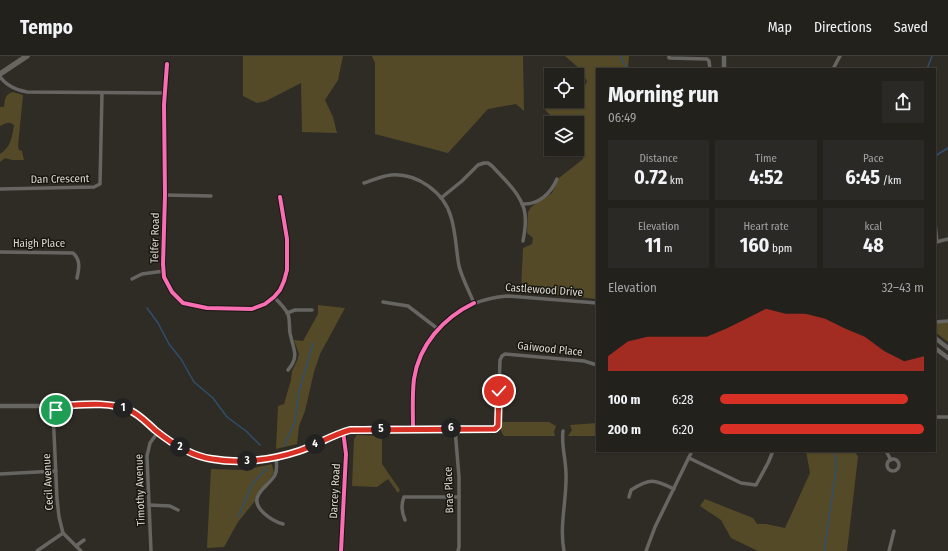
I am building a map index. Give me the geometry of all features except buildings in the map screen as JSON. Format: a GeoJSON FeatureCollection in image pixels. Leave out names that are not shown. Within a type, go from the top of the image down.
{"type":"FeatureCollection","features":[{"type":"Feature","properties":{"kind":"main road"},"geometry":{"type":"LineString","coordinates":[[0,74],[28,56]]}},
{"type":"Feature","properties":{"kind":"street"},"geometry":{"type":"LineString","coordinates":[[669,56],[669,58],[707,59],[709,60],[710,68]]}},
{"type":"Feature","properties":{"kind":"street"},"geometry":{"type":"LineString","coordinates":[[724,56],[724,68]]}},
{"type":"Feature","properties":{"kind":"street"},"geometry":{"type":"LineString","coordinates":[[833,68],[839,56]]}},
{"type":"Feature","properties":{"kind":"street","name":"Telfer Road"},"geometry":{"type":"LineString","coordinates":[[167,64],[164,105],[164,277],[172,292],[183,303],[198,307],[252,309],[265,304],[274,297],[280,290],[287,270],[287,239],[280,197]]}},
{"type":"Feature","properties":{"kind":"street"},"geometry":{"type":"LineString","coordinates":[[0,78],[5,84],[27,92],[165,93]]}},
{"type":"Feature","properties":{"kind":"street","name":"Dan Crescent"},"geometry":{"type":"LineString","coordinates":[[0,189],[94,187],[100,184],[102,93]]}},
{"type":"Feature","properties":{"kind":"street"},"geometry":{"type":"LineString","coordinates":[[441,198],[462,181],[478,165],[484,162],[488,163],[517,194],[522,204],[525,215],[523,241]]}},
{"type":"Feature","properties":{"kind":"street"},"geometry":{"type":"LineString","coordinates":[[364,183],[390,175],[407,176],[424,183],[441,198],[451,217],[460,267],[474,303]]}},
{"type":"Feature","properties":{"kind":"street"},"geometry":{"type":"LineString","coordinates":[[522,204],[529,204],[547,194],[557,179]]}},
{"type":"Feature","properties":{"kind":"street"},"geometry":{"type":"LineString","coordinates":[[165,195],[211,196]]}},
{"type":"Feature","properties":{"kind":"street"},"geometry":{"type":"LineString","coordinates":[[936,242],[948,239]]}},
{"type":"Feature","properties":{"kind":"street","name":"Haigh Place"},"geometry":{"type":"LineString","coordinates":[[0,252],[73,253],[78,259],[79,264],[77,278]]}},
{"type":"Feature","properties":{"kind":"street"},"geometry":{"type":"LineString","coordinates":[[132,279],[142,274],[164,271]]}},
{"type":"Feature","properties":{"kind":"street","name":"Castlewood Drive"},"geometry":{"type":"LineString","coordinates":[[413,428],[414,389],[417,367],[426,347],[438,329],[454,314],[474,303],[496,297],[507,296],[596,303]]}},
{"type":"Feature","properties":{"kind":"street"},"geometry":{"type":"LineString","coordinates":[[274,297],[287,313],[295,350],[293,364],[288,370]]}},
{"type":"Feature","properties":{"kind":"street"},"geometry":{"type":"LineString","coordinates":[[383,302],[408,306],[438,329]]}},
{"type":"Feature","properties":{"kind":"street"},"geometry":{"type":"LineString","coordinates":[[287,313],[295,310],[312,310]]}},
{"type":"Feature","properties":{"kind":"street"},"geometry":{"type":"LineString","coordinates":[[936,322],[948,321]]}},
{"type":"Feature","properties":{"kind":"street"},"geometry":{"type":"LineString","coordinates":[[936,339],[948,348]]}},
{"type":"Feature","properties":{"kind":"street"},"geometry":{"type":"LineString","coordinates":[[936,349],[948,358]]}},
{"type":"Feature","properties":{"kind":"street","name":"Gaiwood Place"},"geometry":{"type":"LineString","coordinates":[[455,428],[497,428],[500,360],[503,355],[507,353],[584,361],[596,365]]}},
{"type":"Feature","properties":{"kind":"street"},"geometry":{"type":"LineString","coordinates":[[0,406],[49,406],[53,403],[57,406],[99,405],[120,407],[130,410],[138,415],[158,432],[183,449],[206,458],[239,461],[299,451],[343,431],[357,429],[455,428]]}},
{"type":"Feature","properties":{"kind":"street"},"geometry":{"type":"LineString","coordinates":[[49,406],[50,410],[53,411],[56,410],[57,406]]}},
{"type":"Feature","properties":{"kind":"street","name":"Cecil Avenue"},"geometry":{"type":"LineString","coordinates":[[53,411],[58,509],[63,533]]}},
{"type":"Feature","properties":{"kind":"street"},"geometry":{"type":"LineString","coordinates":[[936,417],[948,417]]}},
{"type":"Feature","properties":{"kind":"street","name":"Brae Place"},"geometry":{"type":"LineString","coordinates":[[455,428],[459,497],[458,551]]}},
{"type":"Feature","properties":{"kind":"street","name":"Darcey Road"},"geometry":{"type":"LineString","coordinates":[[341,551],[346,448],[343,431]]}},
{"type":"Feature","properties":{"kind":"street"},"geometry":{"type":"LineString","coordinates":[[563,431],[562,440],[566,472],[563,538],[564,551]]}},
{"type":"Feature","properties":{"kind":"street","name":"Timothy Avenue"},"geometry":{"type":"LineString","coordinates":[[151,551],[148,448],[158,432]]}},
{"type":"Feature","properties":{"kind":"street"},"geometry":{"type":"LineString","coordinates":[[646,551],[655,527],[692,452]]}},
{"type":"Feature","properties":{"kind":"street"},"geometry":{"type":"LineString","coordinates":[[689,458],[741,483],[756,485],[765,470],[773,452]]}},
{"type":"Feature","properties":{"kind":"street"},"geometry":{"type":"LineString","coordinates":[[887,452],[891,460]]}},
{"type":"Feature","properties":{"kind":"street"},"geometry":{"type":"LineString","coordinates":[[276,456],[276,474],[259,493],[257,502],[262,512],[272,520],[283,524]]}},
{"type":"Feature","properties":{"kind":"street"},"geometry":{"type":"LineString","coordinates":[[0,474],[56,471]]}},
{"type":"Feature","properties":{"kind":"street"},"geometry":{"type":"LineString","coordinates":[[629,497],[631,490],[643,482],[660,482],[674,489]]}},
{"type":"Feature","properties":{"kind":"street"},"geometry":{"type":"LineString","coordinates":[[626,488],[631,490]]}},
{"type":"Feature","properties":{"kind":"street"},"geometry":{"type":"LineString","coordinates":[[406,520],[403,515],[402,505],[404,497],[459,497]]}},
{"type":"Feature","properties":{"kind":"street"},"geometry":{"type":"LineString","coordinates":[[149,505],[170,506],[178,510]]}},
{"type":"Feature","properties":{"kind":"street"},"geometry":{"type":"LineString","coordinates":[[889,551],[894,531]]}},
{"type":"Feature","properties":{"kind":"street"},"geometry":{"type":"LineString","coordinates":[[37,551],[63,533],[81,551]]}},
{"type":"Feature","properties":{"kind":"street"},"geometry":{"type":"LineString","coordinates":[[76,546],[84,540]]}},
{"type":"Feature","properties":{"kind":"shaded area"},"geometry":{"type":"Polygon","coordinates":[[[243,56],[343,56],[338,80],[325,100],[333,117],[337,133],[302,132],[301,83],[266,101],[257,103],[243,96],[243,56]]]}},
{"type":"Feature","properties":{"kind":"shaded area"},"geometry":{"type":"Polygon","coordinates":[[[372,56],[523,56],[524,111],[516,104],[488,109],[448,153],[375,134],[375,63],[372,56]]]}},
{"type":"Feature","properties":{"kind":"shaded area"},"geometry":{"type":"Polygon","coordinates":[[[565,56],[629,56],[628,68],[596,68],[596,299],[521,291],[523,248],[532,244],[533,238],[527,233],[528,212],[531,207],[552,193],[559,178],[583,159],[584,156],[584,116],[551,116],[545,110],[547,108],[584,108],[584,87],[587,81],[584,76],[584,68],[579,68],[565,56]]]}},
{"type":"Feature","properties":{"kind":"shaded area"},"geometry":{"type":"Polygon","coordinates":[[[13,92],[23,95],[18,146],[19,150],[22,151],[24,160],[12,160],[5,158],[0,162],[0,154],[9,145],[12,138],[14,125],[7,123],[0,126],[0,107],[4,107],[5,99],[10,93],[13,92]]]}},
{"type":"Feature","properties":{"kind":"shaded area"},"geometry":{"type":"Polygon","coordinates":[[[318,305],[345,308],[320,354],[314,372],[305,411],[299,426],[297,444],[276,449],[278,406],[284,404],[292,371],[299,354],[294,340],[303,341],[318,314],[318,305]]]}},
{"type":"Feature","properties":{"kind":"shaded area"},"geometry":{"type":"Polygon","coordinates":[[[948,323],[948,342],[936,333],[936,324],[948,323]]]}},
{"type":"Feature","properties":{"kind":"shaded area"},"geometry":{"type":"Polygon","coordinates":[[[502,422],[549,422],[556,426],[554,432],[555,436],[504,436],[501,431],[502,422]]]}},
{"type":"Feature","properties":{"kind":"shaded area"},"geometry":{"type":"Polygon","coordinates":[[[596,423],[596,436],[568,436],[572,430],[570,425],[596,423]]]}},
{"type":"Feature","properties":{"kind":"shaded area"},"geometry":{"type":"Polygon","coordinates":[[[357,435],[382,436],[382,464],[400,490],[398,493],[388,479],[377,487],[352,486],[354,439],[357,435]]]}},
{"type":"Feature","properties":{"kind":"shaded area"},"geometry":{"type":"Polygon","coordinates":[[[806,452],[856,452],[858,457],[847,551],[758,551],[731,538],[721,520],[700,506],[705,499],[753,518],[757,524],[766,524],[785,528],[810,473],[806,452]]]}},
{"type":"Feature","properties":{"kind":"shaded area"},"geometry":{"type":"Polygon","coordinates":[[[272,464],[274,473],[255,498],[255,501],[238,522],[224,547],[207,548],[211,469],[245,470],[272,464]]]}},
{"type":"Feature","properties":{"kind":"waterway"},"geometry":{"type":"LineString","coordinates":[[621,56],[626,68]]}},
{"type":"Feature","properties":{"kind":"waterway"},"geometry":{"type":"LineString","coordinates":[[927,68],[932,56]]}},
{"type":"Feature","properties":{"kind":"waterway"},"geometry":{"type":"LineString","coordinates":[[936,155],[948,148]]}},
{"type":"Feature","properties":{"kind":"waterway"},"geometry":{"type":"LineString","coordinates":[[147,308],[158,323],[169,344],[181,359],[194,382],[213,398],[227,417],[246,431],[260,445]]}},
{"type":"Feature","properties":{"kind":"waterway"},"geometry":{"type":"LineString","coordinates":[[284,446],[295,422],[299,392],[313,343]]}},
{"type":"Feature","properties":{"kind":"waterway"},"geometry":{"type":"LineString","coordinates":[[824,551],[836,471],[834,452]]}},
{"type":"Feature","properties":{"kind":"waterway"},"geometry":{"type":"LineString","coordinates":[[239,516],[252,484],[267,468]]}},
{"type":"Feature","properties":{"kind":"cycle path"},"geometry":{"type":"LineString","coordinates":[[167,64],[164,105],[165,195],[163,264],[164,277],[172,292],[183,303],[207,308],[252,309],[265,304],[274,297],[280,290],[287,270],[287,239],[280,197]]}},
{"type":"Feature","properties":{"kind":"cycle path"},"geometry":{"type":"LineString","coordinates":[[57,406],[104,405],[122,407],[133,412],[163,436],[187,451],[203,458],[221,461],[261,460],[290,454],[337,434],[357,429],[413,428],[414,379],[421,355],[434,334],[452,316],[474,303]]}},
{"type":"Feature","properties":{"kind":"cycle path"},"geometry":{"type":"LineString","coordinates":[[341,551],[346,454],[343,431]]}},
{"type":"Feature","properties":{"kind":"route"},"geometry":{"type":"LineString","coordinates":[[56,410],[57,406],[99,405],[120,407],[130,410],[138,415],[169,440],[192,453],[212,460],[248,461],[299,451],[336,433],[357,429],[495,429],[498,426],[499,391]]}}]}
